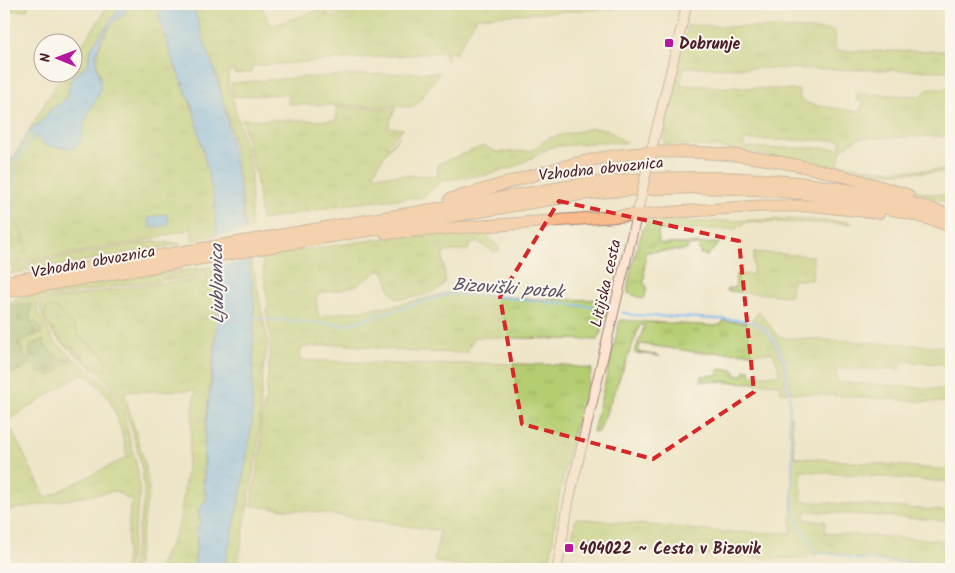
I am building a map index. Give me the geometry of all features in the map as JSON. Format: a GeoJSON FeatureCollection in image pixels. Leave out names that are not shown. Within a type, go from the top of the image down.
{"type":"FeatureCollection","features":[{"type":"Feature","properties":{"kind":"highway"},"geometry":{"type":"LineString","coordinates":[[389,216],[400,209],[440,202],[585,161],[651,152],[712,152],[757,158],[845,177],[951,209]]}},
{"type":"Feature","properties":{"kind":"highway","name":"Vzhodna obvoznica"},"geometry":{"type":"LineString","coordinates":[[255,245],[389,216],[582,184],[634,178],[698,176],[756,178],[834,187],[901,200],[951,215]]}},
{"type":"Feature","properties":{"kind":"highway","name":"Vzhodna obvoznica"},"geometry":{"type":"LineString","coordinates":[[255,245],[331,237],[584,194],[674,186],[742,187],[818,194],[885,207],[951,227]]}},
{"type":"Feature","properties":{"kind":"highway"},"geometry":{"type":"LineString","coordinates":[[331,237],[348,239],[396,232],[760,206],[817,206],[874,212],[951,227]]}},
{"type":"Feature","properties":{"kind":"highway"},"geometry":{"type":"LineString","coordinates":[[187,256],[255,245]]}},
{"type":"Feature","properties":{"kind":"highway","name":"Vzhodna obvoznica"},"geometry":{"type":"LineString","coordinates":[[4,282],[187,256]]}},
{"type":"Feature","properties":{"kind":"highway","name":"Vzhodna obvoznica"},"geometry":{"type":"LineString","coordinates":[[4,292],[187,256]]}},
{"type":"Feature","properties":{"kind":"main road","name":"Litijska cesta"},"geometry":{"type":"LineString","coordinates":[[557,569],[574,482],[687,4]]}},
{"type":"Feature","properties":{"kind":"highlighted area"},"geometry":{"type":"Polygon","coordinates":[[[559,201],[739,241],[754,392],[653,459],[522,424],[500,297],[559,201]]]}},
{"type":"Feature","properties":{"kind":"green space"},"geometry":{"type":"Polygon","coordinates":[[[4,4],[28,4],[28,10],[4,12],[4,4]]]}},
{"type":"Feature","properties":{"kind":"green space"},"geometry":{"type":"Polygon","coordinates":[[[110,4],[123,4],[91,48],[88,63],[82,70],[82,45],[110,4]]]}},
{"type":"Feature","properties":{"kind":"green space"},"geometry":{"type":"Polygon","coordinates":[[[128,4],[158,4],[159,19],[171,56],[198,122],[214,194],[217,235],[192,241],[191,226],[188,230],[137,242],[20,261],[4,249],[4,166],[14,156],[58,82],[71,82],[65,99],[50,109],[46,117],[30,131],[46,146],[74,148],[81,140],[85,119],[99,94],[100,75],[96,62],[99,47],[112,23],[124,15],[128,4]]]}},
{"type":"Feature","properties":{"kind":"green space"},"geometry":{"type":"Polygon","coordinates":[[[192,4],[260,4],[272,26],[317,11],[314,4],[374,4],[339,13],[322,14],[334,17],[380,4],[679,4],[678,9],[632,7],[477,17],[455,55],[453,52],[446,52],[446,61],[445,52],[252,66],[252,72],[235,74],[233,69],[228,74],[228,82],[251,167],[251,230],[246,230],[229,119],[216,73],[192,4]]]}},
{"type":"Feature","properties":{"kind":"green space"},"geometry":{"type":"Polygon","coordinates":[[[688,25],[835,30],[835,51],[951,51],[951,67],[946,71],[685,67],[680,81],[681,85],[799,90],[799,97],[809,104],[859,112],[864,102],[857,101],[857,94],[920,96],[929,89],[951,89],[951,136],[859,138],[841,150],[838,164],[879,170],[951,170],[951,172],[876,173],[925,193],[944,195],[951,201],[951,204],[866,175],[825,165],[717,147],[664,144],[670,105],[688,25]],[[744,140],[744,148],[840,148],[842,140],[744,140]]]}},
{"type":"Feature","properties":{"kind":"green space"},"geometry":{"type":"Polygon","coordinates":[[[440,72],[417,104],[410,107],[288,104],[288,94],[234,97],[231,83],[304,77],[440,72]]]}},
{"type":"Feature","properties":{"kind":"green space"},"geometry":{"type":"Polygon","coordinates":[[[336,107],[395,109],[388,127],[403,129],[386,146],[388,147],[400,136],[385,154],[373,175],[438,176],[437,164],[484,146],[497,152],[530,151],[549,138],[591,128],[606,129],[627,143],[601,142],[552,147],[514,167],[485,175],[443,180],[422,197],[348,204],[261,220],[257,181],[242,119],[336,121],[336,107]]]}},
{"type":"Feature","properties":{"kind":"green space"},"geometry":{"type":"Polygon","coordinates":[[[787,219],[851,222],[851,224],[747,222],[735,229],[658,230],[659,243],[662,244],[720,243],[706,257],[705,254],[700,254],[699,245],[687,246],[687,250],[645,252],[644,285],[647,286],[645,297],[643,299],[628,293],[629,278],[635,256],[648,221],[688,220],[692,222],[787,219]]]}},
{"type":"Feature","properties":{"kind":"green space"},"geometry":{"type":"Polygon","coordinates":[[[13,220],[23,234],[26,252],[19,254],[12,244],[12,237],[7,228],[13,220]]]}},
{"type":"Feature","properties":{"kind":"green space"},"geometry":{"type":"Polygon","coordinates":[[[484,232],[498,247],[499,251],[495,252],[477,242],[470,245],[468,250],[444,252],[445,280],[441,287],[436,290],[414,297],[396,298],[390,290],[384,271],[377,271],[357,285],[319,293],[316,297],[319,319],[325,315],[393,306],[447,293],[537,299],[606,300],[606,317],[598,340],[474,337],[467,353],[415,352],[342,344],[306,347],[301,349],[299,360],[427,365],[473,363],[565,365],[592,369],[571,441],[558,502],[549,569],[489,569],[437,562],[434,561],[440,531],[316,512],[251,506],[261,446],[261,419],[266,399],[271,341],[266,311],[268,305],[262,256],[385,238],[484,232]]]}},
{"type":"Feature","properties":{"kind":"green space"},"geometry":{"type":"Polygon","coordinates":[[[154,241],[182,244],[4,275],[13,272],[10,259],[4,252],[17,262],[25,264],[154,241]]]}},
{"type":"Feature","properties":{"kind":"green space"},"geometry":{"type":"Polygon","coordinates":[[[754,252],[813,256],[812,280],[792,280],[791,296],[727,291],[727,288],[735,288],[736,274],[753,275],[754,252]]]}},
{"type":"Feature","properties":{"kind":"green space"},"geometry":{"type":"Polygon","coordinates":[[[249,260],[252,262],[268,343],[263,370],[258,445],[237,569],[223,569],[249,260]]]}},
{"type":"Feature","properties":{"kind":"green space"},"geometry":{"type":"Polygon","coordinates":[[[217,267],[218,290],[205,433],[203,477],[207,498],[198,511],[201,522],[196,530],[197,541],[194,569],[158,569],[179,525],[195,390],[124,392],[145,464],[149,490],[136,569],[131,569],[144,497],[144,486],[139,457],[130,425],[119,397],[113,388],[50,330],[44,319],[40,306],[44,301],[123,288],[201,279],[208,286],[202,268],[217,267]],[[55,308],[44,316],[57,336],[74,348],[81,357],[94,346],[79,337],[73,325],[55,308]]]}},
{"type":"Feature","properties":{"kind":"green space"},"geometry":{"type":"Polygon","coordinates":[[[200,268],[201,277],[165,280],[182,271],[200,268]]]}},
{"type":"Feature","properties":{"kind":"green space"},"geometry":{"type":"Polygon","coordinates":[[[181,269],[158,282],[122,285],[42,299],[37,307],[38,313],[54,341],[111,389],[123,412],[138,472],[140,496],[128,569],[125,569],[131,497],[125,499],[120,493],[115,491],[4,511],[4,371],[15,372],[34,361],[41,372],[50,376],[70,358],[61,359],[48,348],[43,347],[30,350],[28,359],[25,359],[23,350],[17,343],[21,339],[36,336],[33,322],[30,321],[31,304],[19,304],[6,309],[4,319],[4,303],[29,297],[28,295],[181,269]],[[82,373],[7,421],[46,498],[127,457],[122,432],[114,409],[102,389],[82,373]]]}},
{"type":"Feature","properties":{"kind":"green space"},"geometry":{"type":"Polygon","coordinates":[[[31,304],[30,321],[37,323],[42,329],[41,334],[30,336],[25,341],[18,341],[25,359],[28,359],[31,344],[43,340],[45,346],[60,358],[66,360],[70,357],[73,360],[50,376],[42,372],[38,374],[34,362],[15,372],[4,371],[3,327],[7,307],[9,305],[31,304]]]}},
{"type":"Feature","properties":{"kind":"green space"},"geometry":{"type":"Polygon","coordinates":[[[47,307],[55,308],[73,325],[79,337],[103,354],[107,361],[104,370],[89,365],[74,348],[68,347],[57,336],[44,316],[47,307]]]}},
{"type":"Feature","properties":{"kind":"green space"},"geometry":{"type":"Polygon","coordinates":[[[759,311],[778,337],[951,347],[951,365],[901,361],[900,369],[836,369],[837,382],[951,390],[951,403],[791,393],[785,361],[776,341],[762,325],[752,320],[759,311]]]}},
{"type":"Feature","properties":{"kind":"green space"},"geometry":{"type":"Polygon","coordinates":[[[620,320],[715,326],[722,324],[723,321],[752,323],[760,327],[772,340],[783,363],[787,393],[781,392],[780,384],[701,381],[701,376],[718,375],[718,369],[735,370],[735,375],[744,375],[745,370],[750,370],[751,375],[779,375],[778,365],[773,353],[696,352],[640,344],[638,352],[660,356],[634,353],[645,325],[640,325],[600,429],[598,432],[593,432],[620,320]]]}},
{"type":"Feature","properties":{"kind":"green space"},"geometry":{"type":"Polygon","coordinates":[[[788,416],[791,417],[795,457],[951,470],[951,482],[801,471],[802,501],[951,511],[951,521],[805,511],[806,520],[825,521],[825,533],[951,541],[951,544],[941,543],[941,547],[951,548],[951,564],[863,559],[839,553],[819,552],[817,555],[808,553],[807,559],[630,549],[571,542],[576,518],[723,532],[791,533],[792,453],[788,416]]]}},
{"type":"Feature","properties":{"kind":"water"},"geometry":{"type":"Polygon","coordinates":[[[123,4],[128,4],[124,15],[113,23],[100,42],[96,63],[100,79],[100,89],[86,117],[79,143],[74,148],[46,146],[29,131],[46,117],[50,109],[65,99],[71,82],[82,82],[82,70],[88,63],[91,48],[123,4]]]}},
{"type":"Feature","properties":{"kind":"water"},"geometry":{"type":"Polygon","coordinates":[[[159,4],[192,4],[216,75],[227,118],[241,200],[254,302],[252,423],[241,493],[224,569],[194,569],[197,541],[196,530],[201,522],[198,512],[207,498],[204,486],[205,431],[215,350],[219,282],[215,203],[193,108],[171,56],[158,14],[159,4]]]}},
{"type":"Feature","properties":{"kind":"water"},"geometry":{"type":"Polygon","coordinates":[[[167,214],[169,225],[150,228],[148,218],[167,214]]]}},
{"type":"Feature","properties":{"kind":"pier"},"geometry":{"type":"Polygon","coordinates":[[[248,231],[252,259],[215,267],[214,236],[248,231]]]}},
{"type":"Feature","properties":{"kind":"waterway"},"geometry":{"type":"LineString","coordinates":[[4,168],[14,158],[27,135],[32,134]]}},
{"type":"Feature","properties":{"kind":"waterway"},"geometry":{"type":"LineString","coordinates":[[13,220],[17,160],[34,136]]}},
{"type":"Feature","properties":{"kind":"waterway","name":"Bizoviški potok"},"geometry":{"type":"LineString","coordinates":[[253,318],[345,325],[448,294],[481,295],[605,308]]}},
{"type":"Feature","properties":{"kind":"waterway"},"geometry":{"type":"LineString","coordinates":[[622,312],[632,315],[751,321],[764,329],[776,343],[784,361],[790,398],[789,427],[793,460],[792,494],[795,517],[816,552],[842,555],[852,559],[951,566]]}},
{"type":"Feature","properties":{"kind":"place","name":"Dobrunje"},"geometry":{"type":"Point","coordinates":[669,43]}},
{"type":"Feature","properties":{"kind":"place","name":"404022 ~ Cesta v Bizovik"},"geometry":{"type":"Point","coordinates":[569,548]}},
{"type":"Feature","properties":{"kind":"water label","name":"Ljubljanica"},"geometry":{"type":"Point","coordinates":[217,284]}}]}
